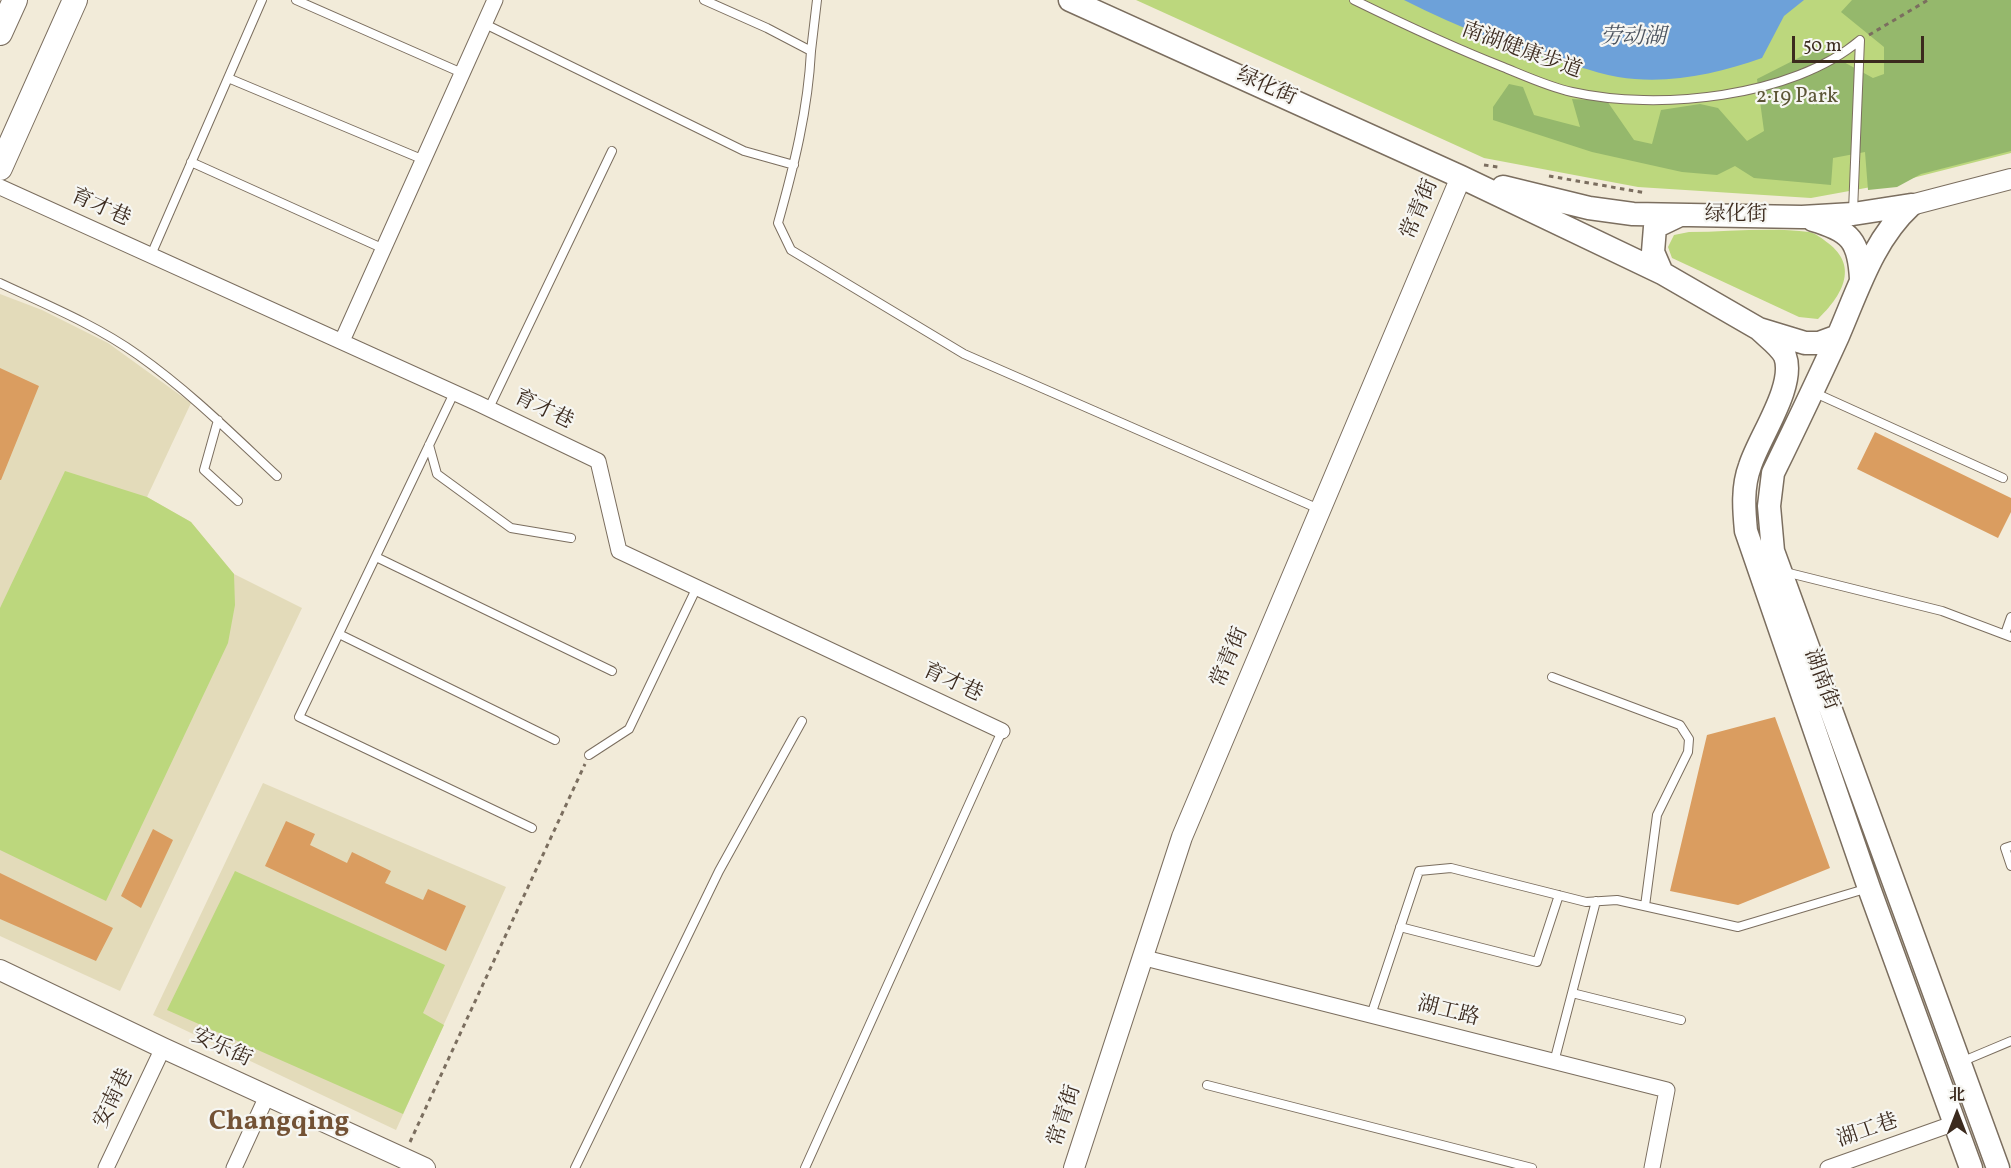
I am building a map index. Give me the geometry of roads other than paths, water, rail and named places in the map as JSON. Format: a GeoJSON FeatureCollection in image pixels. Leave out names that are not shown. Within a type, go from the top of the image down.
{"type":"FeatureCollection","features":[{"type":"Feature","properties":{"kind":"main road"},"geometry":{"type":"LineString","coordinates":[[0,33],[15,0]]}},
{"type":"Feature","properties":{"kind":"main road"},"geometry":{"type":"LineString","coordinates":[[0,168],[75,0]]}},
{"type":"Feature","properties":{"kind":"main road","name":"绿化街"},"geometry":{"type":"LineString","coordinates":[[1070,0],[1461,177],[1662,273],[1759,329],[1805,343],[1819,343],[1838,336]]}},
{"type":"Feature","properties":{"kind":"main road","name":"绿化街"},"geometry":{"type":"LineString","coordinates":[[1461,177],[1589,208],[1633,214],[1802,217],[1853,214],[1911,205]]}},
{"type":"Feature","properties":{"kind":"main road","name":"湖南街"},"geometry":{"type":"LineString","coordinates":[[1911,205],[1894,220],[1883,236],[1861,279],[1838,336],[1773,473],[1769,488],[1773,551],[1998,1168]]}},
{"type":"Feature","properties":{"kind":"main road"},"geometry":{"type":"LineString","coordinates":[[1662,273],[1653,252],[1655,227],[1679,216]]}},
{"type":"Feature","properties":{"kind":"main road"},"geometry":{"type":"LineString","coordinates":[[1802,217],[1833,226],[1851,239],[1860,255],[1861,279]]}},
{"type":"Feature","properties":{"kind":"main road","name":"湖南街"},"geometry":{"type":"LineString","coordinates":[[1759,329],[1784,356],[1786,370],[1784,388],[1749,467],[1744,505],[1746,531],[1869,888],[1971,1168]]}},
{"type":"Feature","properties":{"kind":"street"},"geometry":{"type":"LineString","coordinates":[[342,341],[495,0]]}},
{"type":"Feature","properties":{"kind":"street","name":"常青街"},"geometry":{"type":"LineString","coordinates":[[1074,1168],[1182,837],[1319,508],[1461,177]]}},
{"type":"Feature","properties":{"kind":"street","name":"绿化街"},"geometry":{"type":"LineString","coordinates":[[1911,205],[2011,179]]}},
{"type":"Feature","properties":{"kind":"street","name":"育才巷"},"geometry":{"type":"LineString","coordinates":[[0,187],[489,408],[598,461],[619,551],[1002,730]]}},
{"type":"Feature","properties":{"kind":"street","name":"湖工路"},"geometry":{"type":"LineString","coordinates":[[1141,957],[1667,1090],[1652,1168]]}},
{"type":"Feature","properties":{"kind":"street","name":"安乐街"},"geometry":{"type":"LineString","coordinates":[[0,969],[163,1048],[425,1168]]}},
{"type":"Feature","properties":{"kind":"street","name":"安南巷"},"geometry":{"type":"LineString","coordinates":[[106,1168],[163,1048]]}},
{"type":"Feature","properties":{"kind":"street"},"geometry":{"type":"LineString","coordinates":[[234,1168],[267,1096]]}},
{"type":"Feature","properties":{"kind":"street","name":"湖工巷"},"geometry":{"type":"LineString","coordinates":[[1828,1168],[1955,1124]]}},
{"type":"Feature","properties":{"kind":"lane"},"geometry":{"type":"LineString","coordinates":[[151,255],[262,0]]}},
{"type":"Feature","properties":{"kind":"lane"},"geometry":{"type":"LineString","coordinates":[[296,0],[310,3],[463,74]]}},
{"type":"Feature","properties":{"kind":"lane"},"geometry":{"type":"LineString","coordinates":[[704,0],[767,28],[811,51]]}},
{"type":"Feature","properties":{"kind":"lane"},"geometry":{"type":"LineString","coordinates":[[818,0],[811,51],[809,91],[794,165],[778,223],[791,250],[964,354],[1319,508]]}},
{"type":"Feature","properties":{"kind":"lane","name":"南湖健康步道"},"geometry":{"type":"LineString","coordinates":[[1354,0],[1437,40],[1571,92],[1645,100],[1709,95],[1768,86],[1841,57],[1860,40],[1853,214]]}},
{"type":"Feature","properties":{"kind":"lane"},"geometry":{"type":"LineString","coordinates":[[485,24],[744,151],[794,165]]}},
{"type":"Feature","properties":{"kind":"lane"},"geometry":{"type":"LineString","coordinates":[[228,78],[424,160]]}},
{"type":"Feature","properties":{"kind":"lane"},"geometry":{"type":"LineString","coordinates":[[489,408],[612,151]]}},
{"type":"Feature","properties":{"kind":"lane"},"geometry":{"type":"LineString","coordinates":[[191,162],[384,249]]}},
{"type":"Feature","properties":{"kind":"lane"},"geometry":{"type":"LineString","coordinates":[[0,283],[90,326],[138,355],[218,420],[277,476]]}},
{"type":"Feature","properties":{"kind":"lane"},"geometry":{"type":"LineString","coordinates":[[1812,391],[2003,478]]}},
{"type":"Feature","properties":{"kind":"lane"},"geometry":{"type":"LineString","coordinates":[[454,393],[299,717],[532,828]]}},
{"type":"Feature","properties":{"kind":"lane"},"geometry":{"type":"LineString","coordinates":[[218,420],[204,470],[238,501]]}},
{"type":"Feature","properties":{"kind":"lane"},"geometry":{"type":"LineString","coordinates":[[429,445],[436,474],[511,528],[571,538]]}},
{"type":"Feature","properties":{"kind":"lane"},"geometry":{"type":"LineString","coordinates":[[375,557],[612,671]]}},
{"type":"Feature","properties":{"kind":"lane"},"geometry":{"type":"LineString","coordinates":[[1780,571],[1942,611],[2008,636],[2011,617]]}},
{"type":"Feature","properties":{"kind":"lane"},"geometry":{"type":"LineString","coordinates":[[589,755],[629,729],[697,587]]}},
{"type":"Feature","properties":{"kind":"lane"},"geometry":{"type":"LineString","coordinates":[[339,634],[555,740]]}},
{"type":"Feature","properties":{"kind":"lane"},"geometry":{"type":"LineString","coordinates":[[1552,676],[1680,725],[1689,739],[1688,752],[1657,815],[1645,906]]}},
{"type":"Feature","properties":{"kind":"lane"},"geometry":{"type":"LineString","coordinates":[[575,1168],[719,871],[802,721]]}},
{"type":"Feature","properties":{"kind":"lane"},"geometry":{"type":"LineString","coordinates":[[805,1168],[1002,730]]}},
{"type":"Feature","properties":{"kind":"lane"},"geometry":{"type":"LineString","coordinates":[[2011,846],[2005,848],[2011,866]]}},
{"type":"Feature","properties":{"kind":"lane"},"geometry":{"type":"LineString","coordinates":[[1371,1015],[1419,871],[1451,868],[1559,895],[1596,902],[1617,900],[1738,927],[1869,888]]}},
{"type":"Feature","properties":{"kind":"lane"},"geometry":{"type":"LineString","coordinates":[[1400,927],[1537,962],[1559,895]]}},
{"type":"Feature","properties":{"kind":"lane"},"geometry":{"type":"LineString","coordinates":[[1554,1062],[1596,902]]}},
{"type":"Feature","properties":{"kind":"lane"},"geometry":{"type":"LineString","coordinates":[[1572,993],[1681,1020]]}},
{"type":"Feature","properties":{"kind":"lane"},"geometry":{"type":"LineString","coordinates":[[1959,1063],[2011,1041]]}},
{"type":"Feature","properties":{"kind":"lane"},"geometry":{"type":"LineString","coordinates":[[1207,1085],[1532,1168]]}},
{"type":"Feature","properties":{"kind":"water","name":"劳动湖"},"geometry":{"type":"Polygon","coordinates":[[[1404,0],[1804,0],[1784,16],[1762,58],[1710,73],[1655,80],[1613,76],[1534,54],[1467,29],[1404,0]]]}},
{"type":"Feature","properties":{"kind":"district","name":"Changqing"},"geometry":{"type":"Point","coordinates":[279,1124]}},
{"type":"Feature","properties":{"kind":"park label","name":"2·19 Park"},"geometry":{"type":"Point","coordinates":[1797,98]}}]}
